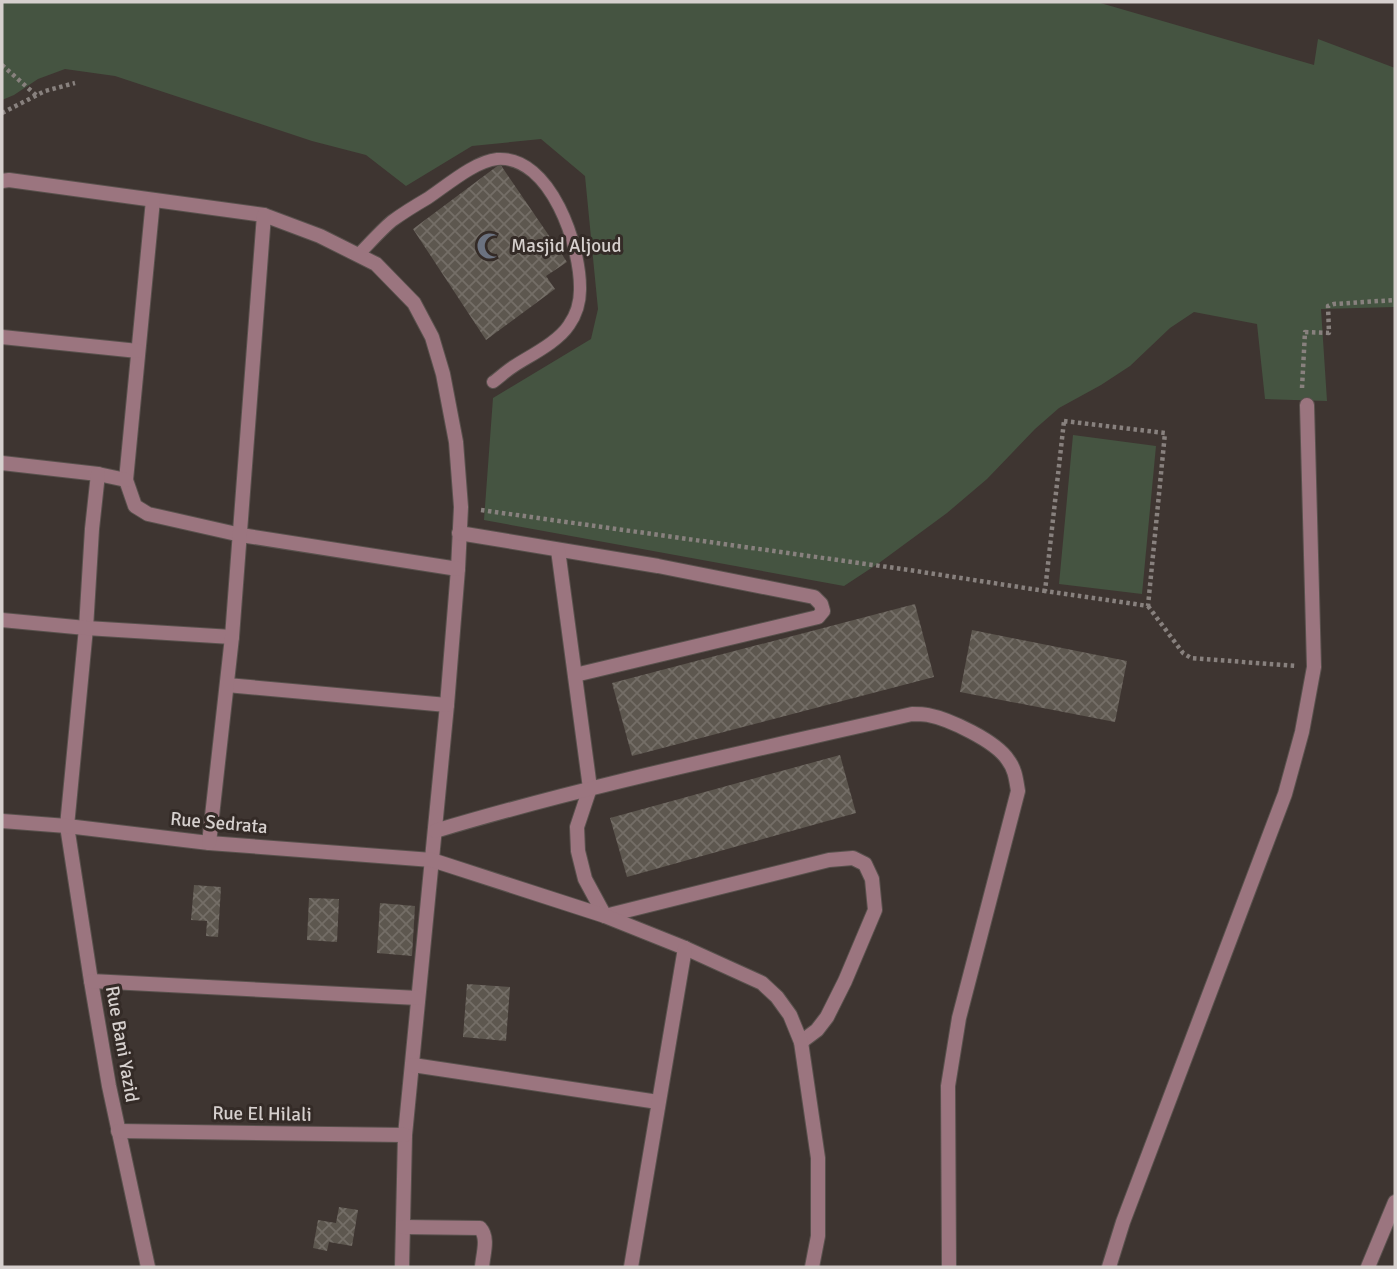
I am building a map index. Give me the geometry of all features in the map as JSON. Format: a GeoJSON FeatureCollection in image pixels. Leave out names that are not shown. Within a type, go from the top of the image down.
{"type":"FeatureCollection","features":[{"type":"Feature","properties":{"kind":"street"},"geometry":{"type":"LineString","coordinates":[[2,181],[264,215],[320,236],[376,264],[414,303],[432,337],[443,374],[456,442],[461,507],[447,705],[405,1135],[402,1267]]}},
{"type":"Feature","properties":{"kind":"street"},"geometry":{"type":"LineString","coordinates":[[153,200],[126,480],[135,506],[148,514],[241,535],[458,569]]}},
{"type":"Feature","properties":{"kind":"street"},"geometry":{"type":"LineString","coordinates":[[209,843],[241,535],[264,215]]}},
{"type":"Feature","properties":{"kind":"street"},"geometry":{"type":"LineString","coordinates":[[2,337],[138,351]]}},
{"type":"Feature","properties":{"kind":"street"},"geometry":{"type":"LineString","coordinates":[[1109,1267],[1128,1209],[1285,794],[1302,732],[1314,667],[1307,405]]}},
{"type":"Feature","properties":{"kind":"street"},"geometry":{"type":"LineString","coordinates":[[2,463],[98,474],[126,480]]}},
{"type":"Feature","properties":{"kind":"street","name":"Rue Bani Yazid"},"geometry":{"type":"LineString","coordinates":[[98,474],[67,826],[118,1131],[148,1267]]}},
{"type":"Feature","properties":{"kind":"street"},"geometry":{"type":"LineString","coordinates":[[459,533],[658,566],[814,597],[821,604],[823,611],[818,617],[575,675]]}},
{"type":"Feature","properties":{"kind":"street"},"geometry":{"type":"LineString","coordinates":[[558,550],[590,789],[577,827],[578,851],[585,879],[605,916],[829,860],[853,858],[865,864],[872,879],[875,910],[827,1017],[817,1030],[801,1042]]}},
{"type":"Feature","properties":{"kind":"street"},"geometry":{"type":"LineString","coordinates":[[2,620],[232,637]]}},
{"type":"Feature","properties":{"kind":"street"},"geometry":{"type":"LineString","coordinates":[[227,685],[447,705]]}},
{"type":"Feature","properties":{"kind":"street"},"geometry":{"type":"LineString","coordinates":[[435,831],[590,789],[912,714],[947,721],[995,745],[1015,772],[1018,791],[959,1018],[948,1086],[949,1267]]}},
{"type":"Feature","properties":{"kind":"street","name":"Rue Sedrata"},"geometry":{"type":"LineString","coordinates":[[2,821],[209,843],[432,860],[605,916],[762,983],[790,1015],[801,1042],[818,1158],[818,1236],[813,1267]]}},
{"type":"Feature","properties":{"kind":"street"},"geometry":{"type":"LineString","coordinates":[[631,1267],[685,948]]}},
{"type":"Feature","properties":{"kind":"street"},"geometry":{"type":"LineString","coordinates":[[91,981],[418,998]]}},
{"type":"Feature","properties":{"kind":"street"},"geometry":{"type":"LineString","coordinates":[[413,1065],[658,1102]]}},
{"type":"Feature","properties":{"kind":"street","name":"Rue El Hilali"},"geometry":{"type":"LineString","coordinates":[[118,1131],[405,1135]]}},
{"type":"Feature","properties":{"kind":"street"},"geometry":{"type":"LineString","coordinates":[[1368,1267],[1395,1202]]}},
{"type":"Feature","properties":{"kind":"street"},"geometry":{"type":"LineString","coordinates":[[403,1227],[480,1228],[486,1237],[482,1267]]}},
{"type":"Feature","properties":{"kind":"lane"},"geometry":{"type":"LineString","coordinates":[[358,255],[391,222],[475,166],[496,159],[514,161],[529,167],[545,184],[560,209],[575,250],[580,290],[576,314],[567,328],[549,344],[493,382]]}},
{"type":"Feature","properties":{"kind":"path"},"geometry":{"type":"LineString","coordinates":[[2,65],[37,96]]}},
{"type":"Feature","properties":{"kind":"path"},"geometry":{"type":"LineString","coordinates":[[2,113],[45,91],[75,83]]}},
{"type":"Feature","properties":{"kind":"path"},"geometry":{"type":"LineString","coordinates":[[1307,405],[1301,394],[1305,332],[1329,333],[1328,306],[1395,300]]}},
{"type":"Feature","properties":{"kind":"path"},"geometry":{"type":"LineString","coordinates":[[1045,591],[1064,421],[1165,433],[1148,606],[1183,653],[1191,658],[1314,667]]}},
{"type":"Feature","properties":{"kind":"path"},"geometry":{"type":"LineString","coordinates":[[461,507],[1148,606]]}},
{"type":"Feature","properties":{"kind":"green space"},"geometry":{"type":"Polygon","coordinates":[[[2,2],[1097,2],[1314,65],[1318,39],[1395,68],[1395,307],[1321,309],[1327,401],[1265,399],[1257,324],[1194,312],[1170,328],[1130,366],[1059,408],[987,479],[947,513],[844,586],[484,520],[493,398],[591,339],[598,309],[585,176],[541,139],[472,146],[406,186],[366,155],[312,141],[115,76],[65,69],[38,79],[2,100],[2,2]]]}},
{"type":"Feature","properties":{"kind":"green space"},"geometry":{"type":"Polygon","coordinates":[[[1073,435],[1156,446],[1142,594],[1059,584],[1073,435]]]}},
{"type":"Feature","properties":{"kind":"building","name":"Masjid Aljoud"},"geometry":{"type":"Polygon","coordinates":[[[500,164],[567,262],[546,276],[555,289],[486,340],[413,229],[500,164]]]}},
{"type":"Feature","properties":{"kind":"building"},"geometry":{"type":"Polygon","coordinates":[[[915,604],[934,677],[632,756],[612,683],[915,604]]]}},
{"type":"Feature","properties":{"kind":"building"},"geometry":{"type":"Polygon","coordinates":[[[972,630],[1127,661],[1115,722],[960,692],[972,630]]]}},
{"type":"Feature","properties":{"kind":"building"},"geometry":{"type":"Polygon","coordinates":[[[840,755],[856,813],[627,877],[610,818],[840,755]]]}},
{"type":"Feature","properties":{"kind":"building"},"geometry":{"type":"Polygon","coordinates":[[[194,885],[221,887],[218,937],[206,936],[207,921],[191,920],[194,885]]]}},
{"type":"Feature","properties":{"kind":"building"},"geometry":{"type":"Polygon","coordinates":[[[309,898],[339,899],[337,942],[307,940],[309,898]]]}},
{"type":"Feature","properties":{"kind":"building"},"geometry":{"type":"Polygon","coordinates":[[[380,903],[415,906],[412,956],[377,953],[380,903]]]}},
{"type":"Feature","properties":{"kind":"building"},"geometry":{"type":"Polygon","coordinates":[[[467,984],[510,987],[506,1041],[463,1037],[467,984]]]}},
{"type":"Feature","properties":{"kind":"building"},"geometry":{"type":"Polygon","coordinates":[[[339,1207],[358,1210],[352,1246],[329,1242],[327,1251],[313,1248],[318,1220],[336,1223],[339,1207]]]}},
{"type":"Feature","properties":{"kind":"place","name":"Masjid Aljoud"},"geometry":{"type":"Point","coordinates":[490,246]}}]}
